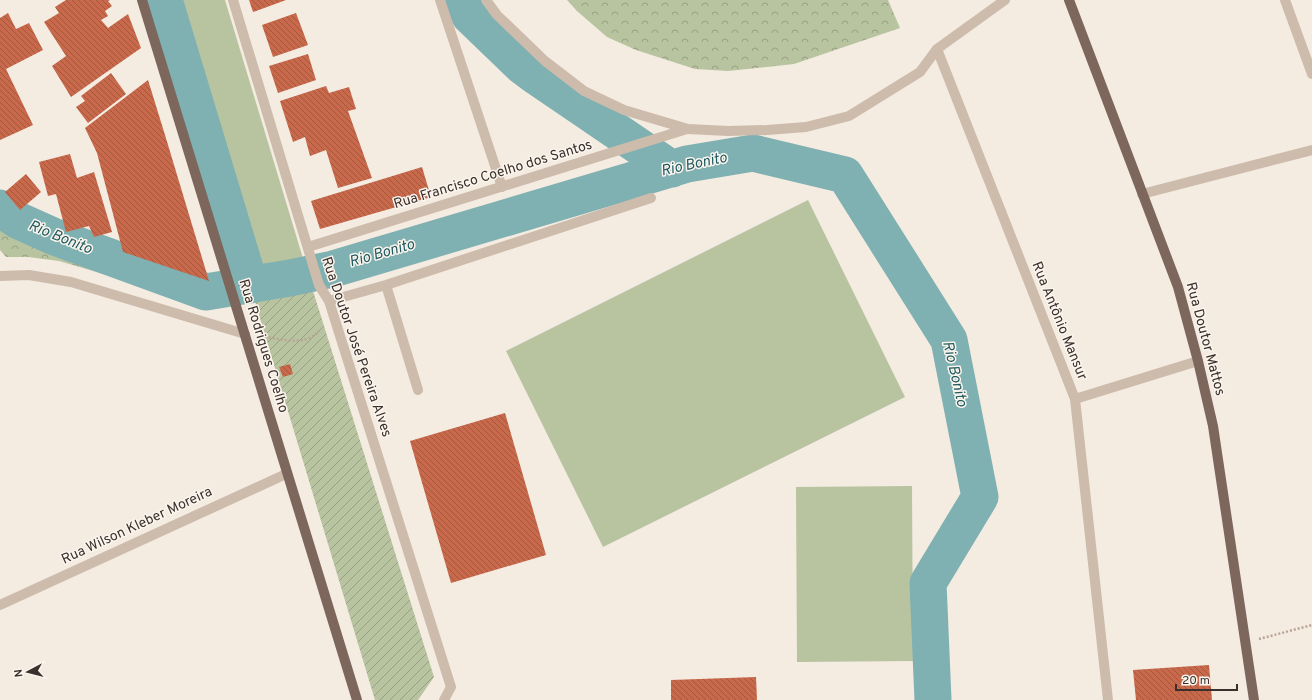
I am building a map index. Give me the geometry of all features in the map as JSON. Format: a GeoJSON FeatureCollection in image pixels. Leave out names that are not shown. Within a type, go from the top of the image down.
{"type":"FeatureCollection","features":[{"type":"Feature","properties":{"kind":"main road","name":"Rua Rodrigues Coelho"},"geometry":{"type":"LineString","coordinates":[[142,0],[219,248],[286,474],[357,700]]}},
{"type":"Feature","properties":{"kind":"main road","name":"Rua Doutor Mattos"},"geometry":{"type":"LineString","coordinates":[[1069,0],[1178,287],[1198,361],[1213,426],[1254,700]]}},
{"type":"Feature","properties":{"kind":"street","name":"Rua Doutor José Pereira Alves"},"geometry":{"type":"LineString","coordinates":[[233,0],[319,285],[329,301],[451,687],[444,700]]}},
{"type":"Feature","properties":{"kind":"street"},"geometry":{"type":"LineString","coordinates":[[440,0],[502,187]]}},
{"type":"Feature","properties":{"kind":"street"},"geometry":{"type":"LineString","coordinates":[[486,0],[497,15],[544,61],[584,91],[624,110],[688,128],[728,131],[798,128],[849,116],[920,72],[937,49],[1005,0]]}},
{"type":"Feature","properties":{"kind":"street"},"geometry":{"type":"LineString","coordinates":[[1285,0],[1312,74]]}},
{"type":"Feature","properties":{"kind":"street","name":"Rua Antônio Mansur"},"geometry":{"type":"LineString","coordinates":[[937,49],[1075,398],[1108,700]]}},
{"type":"Feature","properties":{"kind":"street","name":"Rua Francisco Coelho dos Santos"},"geometry":{"type":"LineString","coordinates":[[308,247],[688,128]]}},
{"type":"Feature","properties":{"kind":"street"},"geometry":{"type":"LineString","coordinates":[[1142,194],[1312,150]]}},
{"type":"Feature","properties":{"kind":"street"},"geometry":{"type":"LineString","coordinates":[[329,301],[386,285],[651,198]]}},
{"type":"Feature","properties":{"kind":"street"},"geometry":{"type":"LineString","coordinates":[[0,276],[29,275],[71,282],[245,334]]}},
{"type":"Feature","properties":{"kind":"street"},"geometry":{"type":"LineString","coordinates":[[386,285],[418,390]]}},
{"type":"Feature","properties":{"kind":"street"},"geometry":{"type":"LineString","coordinates":[[1075,398],[1198,361]]}},
{"type":"Feature","properties":{"kind":"street","name":"Rua Wilson Kleber Moreira"},"geometry":{"type":"LineString","coordinates":[[0,605],[286,474]]}},
{"type":"Feature","properties":{"kind":"path"},"geometry":{"type":"LineString","coordinates":[[245,334],[298,342],[309,339],[320,330],[322,325]]}},
{"type":"Feature","properties":{"kind":"path"},"geometry":{"type":"LineString","coordinates":[[1245,643],[1312,625]]}},
{"type":"Feature","properties":{"kind":"green space"},"geometry":{"type":"Polygon","coordinates":[[[164,0],[225,0],[308,275],[250,285],[164,0]]]}},
{"type":"Feature","properties":{"kind":"green space"},"geometry":{"type":"Polygon","coordinates":[[[567,0],[888,0],[900,28],[794,64],[728,71],[695,69],[636,50],[607,37],[577,11],[567,0]]]}},
{"type":"Feature","properties":{"kind":"green space"},"geometry":{"type":"Polygon","coordinates":[[[0,198],[20,210],[43,216],[93,243],[209,281],[216,307],[59,261],[28,257],[6,257],[0,250],[0,198]]]}},
{"type":"Feature","properties":{"kind":"green space"},"geometry":{"type":"Polygon","coordinates":[[[808,200],[905,397],[603,547],[506,351],[808,200]]]}},
{"type":"Feature","properties":{"kind":"green space"},"geometry":{"type":"Polygon","coordinates":[[[308,275],[434,677],[418,700],[375,700],[250,285],[308,275]]]}},
{"type":"Feature","properties":{"kind":"green space"},"geometry":{"type":"Polygon","coordinates":[[[912,486],[913,661],[797,662],[796,487],[912,486]]]}},
{"type":"Feature","properties":{"kind":"building"},"geometry":{"type":"Polygon","coordinates":[[[66,0],[110,0],[108,1],[112,6],[105,11],[108,16],[101,20],[108,28],[128,14],[141,48],[71,97],[52,66],[66,56],[44,22],[59,13],[55,7],[66,0]]]}},
{"type":"Feature","properties":{"kind":"building"},"geometry":{"type":"Polygon","coordinates":[[[249,0],[286,0],[253,12],[249,0]]]}},
{"type":"Feature","properties":{"kind":"building"},"geometry":{"type":"Polygon","coordinates":[[[8,13],[16,29],[29,23],[43,50],[6,69],[33,125],[0,140],[0,18],[8,13]]]}},
{"type":"Feature","properties":{"kind":"building"},"geometry":{"type":"Polygon","coordinates":[[[296,13],[308,45],[273,57],[262,25],[296,13]]]}},
{"type":"Feature","properties":{"kind":"building"},"geometry":{"type":"Polygon","coordinates":[[[308,54],[316,80],[278,93],[269,66],[308,54]]]}},
{"type":"Feature","properties":{"kind":"building"},"geometry":{"type":"Polygon","coordinates":[[[111,73],[126,94],[88,123],[76,107],[85,101],[81,96],[111,73]]]}},
{"type":"Feature","properties":{"kind":"building"},"geometry":{"type":"Polygon","coordinates":[[[148,80],[209,281],[123,252],[97,153],[85,128],[148,80]]]}},
{"type":"Feature","properties":{"kind":"building"},"geometry":{"type":"Polygon","coordinates":[[[326,86],[329,93],[349,87],[356,109],[348,111],[372,178],[338,188],[326,150],[310,156],[305,137],[293,142],[280,101],[326,86]]]}},
{"type":"Feature","properties":{"kind":"building"},"geometry":{"type":"Polygon","coordinates":[[[70,154],[77,178],[94,172],[112,232],[94,237],[89,226],[66,232],[56,194],[48,196],[39,162],[70,154]]]}},
{"type":"Feature","properties":{"kind":"building"},"geometry":{"type":"Polygon","coordinates":[[[422,167],[431,197],[320,229],[311,201],[422,167]]]}},
{"type":"Feature","properties":{"kind":"building"},"geometry":{"type":"Polygon","coordinates":[[[26,174],[41,192],[20,210],[5,192],[26,174]]]}},
{"type":"Feature","properties":{"kind":"building"},"geometry":{"type":"Polygon","coordinates":[[[290,364],[293,374],[283,377],[279,367],[290,364]]]}},
{"type":"Feature","properties":{"kind":"building"},"geometry":{"type":"Polygon","coordinates":[[[505,413],[546,555],[451,583],[410,441],[505,413]]]}},
{"type":"Feature","properties":{"kind":"building"},"geometry":{"type":"Polygon","coordinates":[[[1209,665],[1212,700],[1136,700],[1133,670],[1209,665]]]}},
{"type":"Feature","properties":{"kind":"building"},"geometry":{"type":"Polygon","coordinates":[[[756,677],[757,700],[671,700],[671,680],[756,677]]]}},
{"type":"Feature","properties":{"kind":"waterway"},"geometry":{"type":"LineString","coordinates":[[164,0],[250,285]]}},
{"type":"Feature","properties":{"kind":"waterway"},"geometry":{"type":"LineString","coordinates":[[459,0],[470,16],[522,66],[672,169]]}},
{"type":"Feature","properties":{"kind":"waterway","name":"Rio Bonito"},"geometry":{"type":"LineString","coordinates":[[0,208],[17,220],[55,237],[206,292],[333,269],[687,164],[753,153],[845,175],[949,340],[980,497],[928,583],[933,700]]}}]}
